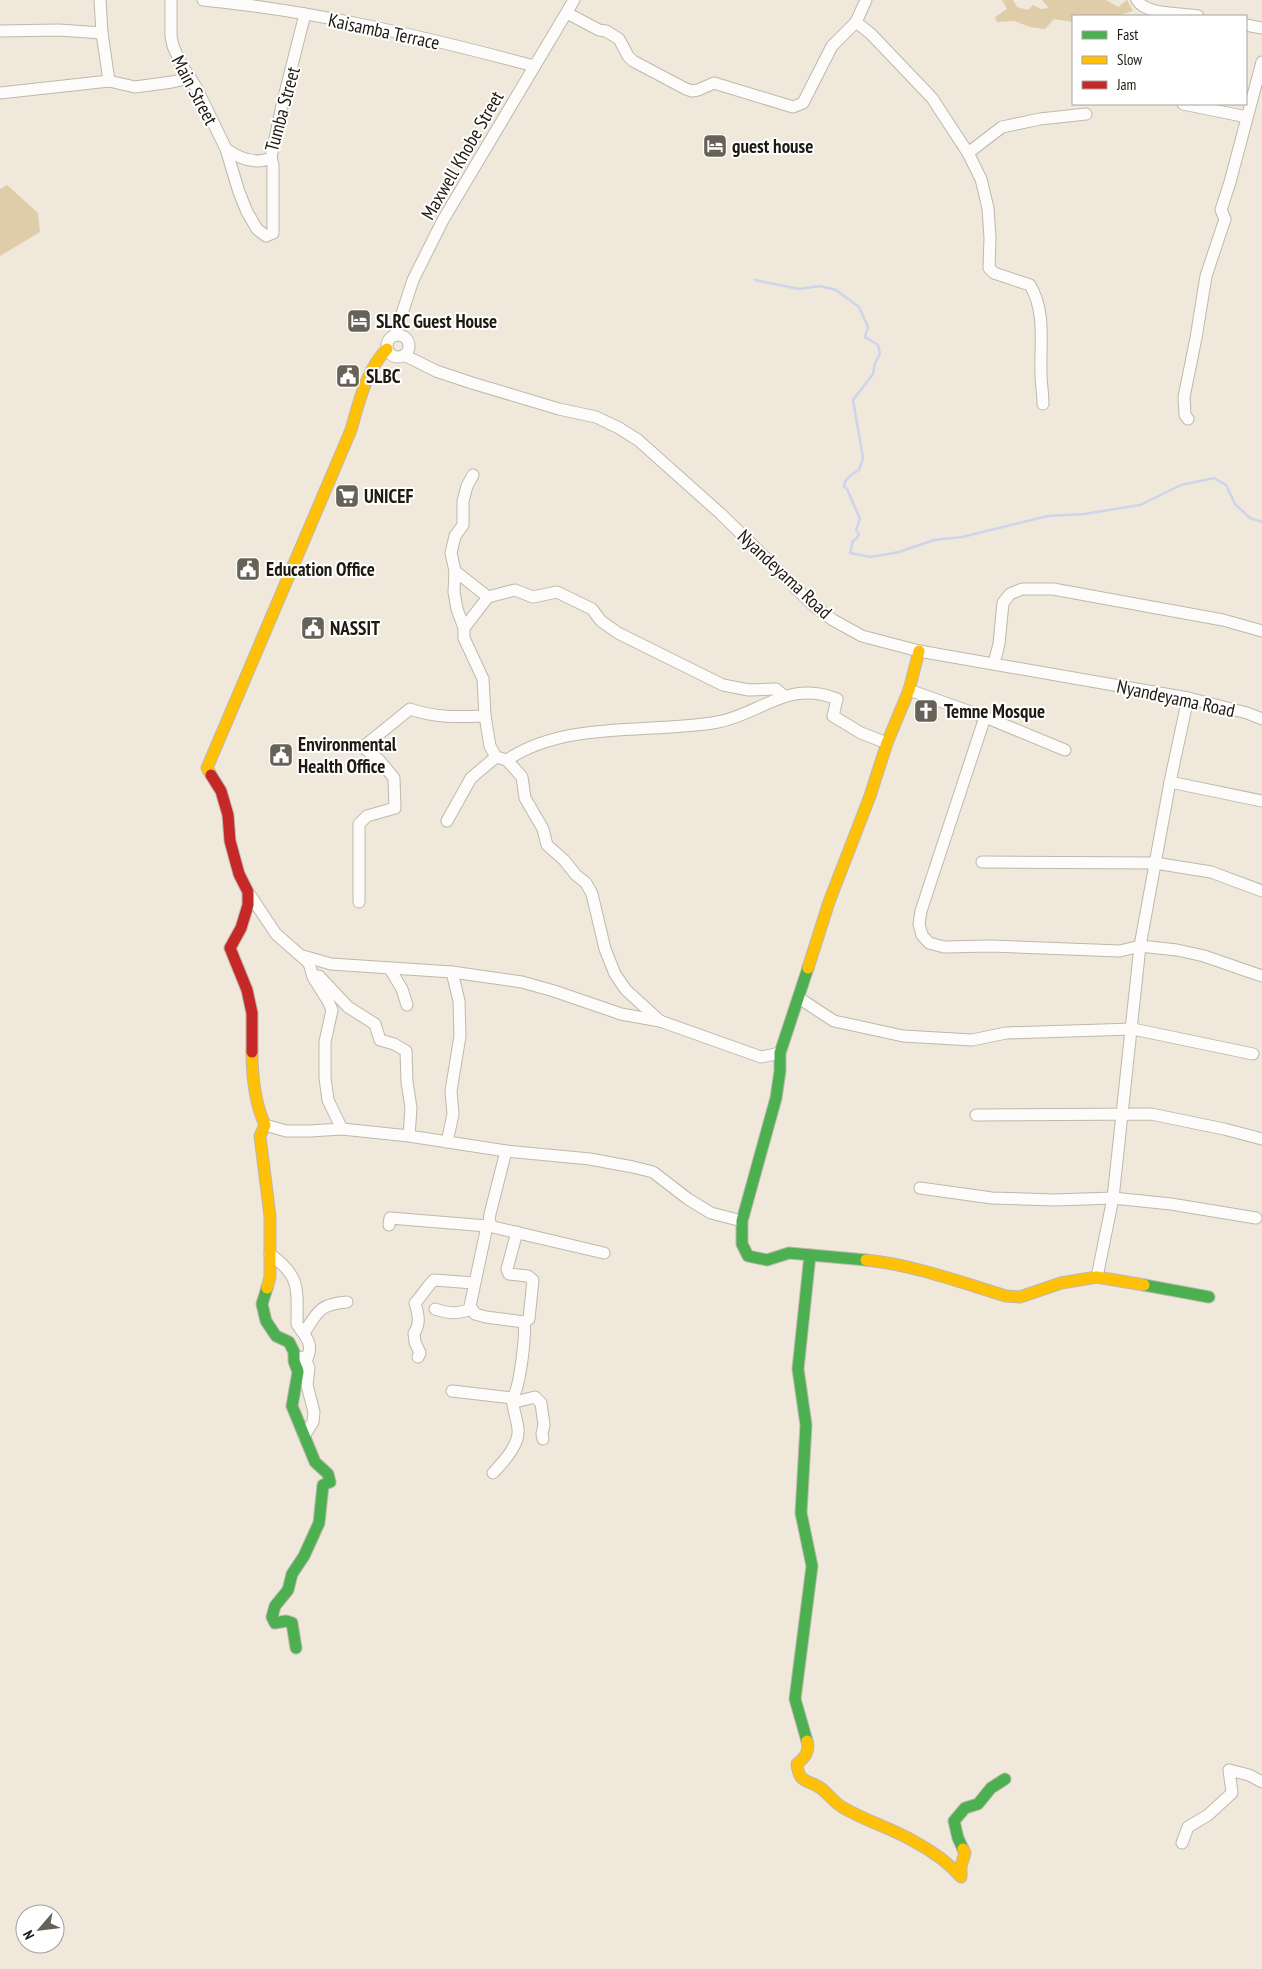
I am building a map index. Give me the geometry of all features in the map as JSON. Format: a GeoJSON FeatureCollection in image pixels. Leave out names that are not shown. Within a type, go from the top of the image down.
{"type":"FeatureCollection","features":[{"type":"Feature","properties":{"kind":"street"},"geometry":{"type":"LineString","coordinates":[[100,0],[102,33],[109,81]]}},
{"type":"Feature","properties":{"kind":"street","name":"Main Street"},"geometry":{"type":"LineString","coordinates":[[171,0],[172,46],[226,149],[247,212],[257,229],[266,236],[273,233],[273,165],[271,158]]}},
{"type":"Feature","properties":{"kind":"street","name":"Kaisamba Terrace"},"geometry":{"type":"LineString","coordinates":[[202,0],[305,14],[470,48],[534,66]]}},
{"type":"Feature","properties":{"kind":"street","name":"Maxwell Khobe Street"},"geometry":{"type":"LineString","coordinates":[[395,335],[413,280],[443,220],[574,0]]}},
{"type":"Feature","properties":{"kind":"street"},"geometry":{"type":"LineString","coordinates":[[567,13],[619,39],[624,51],[633,61],[686,89],[698,90],[714,83],[793,107],[803,103],[832,46],[856,22],[866,0]]}},
{"type":"Feature","properties":{"kind":"street"},"geometry":{"type":"LineString","coordinates":[[1136,0],[1144,8],[1179,15]]}},
{"type":"Feature","properties":{"kind":"street","name":"Tumba Street"},"geometry":{"type":"LineString","coordinates":[[226,149],[244,159],[261,161],[271,158],[280,113],[305,14]]}},
{"type":"Feature","properties":{"kind":"street"},"geometry":{"type":"LineString","coordinates":[[856,22],[872,34],[932,98],[968,153],[981,179],[988,208],[989,268],[994,273],[1030,285],[1038,298],[1042,339],[1041,372],[1043,404]]}},
{"type":"Feature","properties":{"kind":"street"},"geometry":{"type":"LineString","coordinates":[[1247,25],[1262,28]]}},
{"type":"Feature","properties":{"kind":"street"},"geometry":{"type":"LineString","coordinates":[[0,31],[59,30],[102,33]]}},
{"type":"Feature","properties":{"kind":"street"},"geometry":{"type":"LineString","coordinates":[[1188,419],[1185,415],[1184,397],[1206,276],[1225,219],[1221,210],[1262,62]]}},
{"type":"Feature","properties":{"kind":"street"},"geometry":{"type":"LineString","coordinates":[[0,93],[109,81],[135,87],[190,78]]}},
{"type":"Feature","properties":{"kind":"street"},"geometry":{"type":"LineString","coordinates":[[1188,105],[1247,117]]}},
{"type":"Feature","properties":{"kind":"street"},"geometry":{"type":"LineString","coordinates":[[968,153],[1002,127],[1040,119],[1086,114]]}},
{"type":"Feature","properties":{"kind":"street"},"geometry":{"type":"LineString","coordinates":[[395,335],[399,335],[406,340],[409,348],[404,355],[396,358],[387,349],[388,341],[395,335]]}},
{"type":"Feature","properties":{"kind":"street"},"geometry":{"type":"LineString","coordinates":[[387,349],[379,355],[329,483],[206,768],[221,791],[228,816],[232,849],[239,874],[248,892],[276,934],[309,963],[348,1007],[375,1024],[380,1040],[394,1044],[406,1051],[407,1082],[411,1108],[409,1136]]}},
{"type":"Feature","properties":{"kind":"street","name":"Nyandeyama Road"},"geometry":{"type":"LineString","coordinates":[[404,355],[436,371],[472,384],[559,409],[596,417],[619,428],[638,440],[721,514],[814,606],[862,636],[919,651],[1188,698],[1247,713],[1262,719]]}},
{"type":"Feature","properties":{"kind":"street"},"geometry":{"type":"LineString","coordinates":[[473,475],[462,501],[463,525],[455,536],[452,553],[456,571],[454,592],[457,609],[464,628],[464,638],[483,679],[485,716],[490,746],[522,777],[525,798],[543,829],[547,845],[586,883],[592,894],[605,949],[615,974],[626,990],[660,1021]]}},
{"type":"Feature","properties":{"kind":"street"},"geometry":{"type":"LineString","coordinates":[[456,571],[488,597]]}},
{"type":"Feature","properties":{"kind":"street"},"geometry":{"type":"LineString","coordinates":[[994,663],[999,644],[1003,603],[1010,594],[1022,589],[1053,589],[1223,620],[1262,630]]}},
{"type":"Feature","properties":{"kind":"street"},"geometry":{"type":"LineString","coordinates":[[464,628],[488,597],[515,590],[533,596],[557,592],[592,608],[601,621],[618,633],[723,685],[749,690],[776,689],[783,695]]}},
{"type":"Feature","properties":{"kind":"street"},"geometry":{"type":"LineString","coordinates":[[919,651],[909,690],[887,743],[870,796],[829,902],[780,1053],[780,1071],[776,1098],[742,1221],[742,1244],[748,1256],[767,1260],[789,1253],[886,1262],[1006,1296],[1020,1297],[1062,1283],[1097,1277],[1209,1297]]}},
{"type":"Feature","properties":{"kind":"street"},"geometry":{"type":"LineString","coordinates":[[909,690],[985,717],[1065,750]]}},
{"type":"Feature","properties":{"kind":"street"},"geometry":{"type":"LineString","coordinates":[[447,821],[472,778],[502,758],[523,749],[540,743],[578,735],[643,728],[688,727],[726,720],[783,695],[825,694],[837,699],[834,716],[861,732],[887,743]]}},
{"type":"Feature","properties":{"kind":"street"},"geometry":{"type":"LineString","coordinates":[[1097,1277],[1113,1198],[1121,1114],[1133,1029],[1140,946],[1170,782],[1188,698]]}},
{"type":"Feature","properties":{"kind":"street"},"geometry":{"type":"LineString","coordinates":[[359,902],[359,824],[367,816],[395,808],[394,778],[379,760],[363,747],[410,709],[425,715],[446,718],[485,716]]}},
{"type":"Feature","properties":{"kind":"street"},"geometry":{"type":"LineString","coordinates":[[985,717],[921,911],[919,924],[922,935],[929,943],[944,947],[991,946],[1120,951],[1140,946],[1177,950],[1204,956],[1262,976]]}},
{"type":"Feature","properties":{"kind":"street"},"geometry":{"type":"LineString","coordinates":[[1170,782],[1262,801]]}},
{"type":"Feature","properties":{"kind":"street"},"geometry":{"type":"LineString","coordinates":[[982,862],[1155,864],[1211,872],[1262,890]]}},
{"type":"Feature","properties":{"kind":"street"},"geometry":{"type":"LineString","coordinates":[[248,892],[248,906],[241,928],[230,948],[244,981],[252,1013],[252,1056],[256,1096],[259,1111],[265,1125],[260,1136],[270,1216],[270,1277],[262,1304],[266,1321],[276,1336],[289,1342],[294,1352],[306,1361],[309,1368],[307,1385],[314,1412],[313,1422],[304,1436]]}},
{"type":"Feature","properties":{"kind":"street"},"geometry":{"type":"LineString","coordinates":[[299,954],[331,964],[452,972],[522,982],[554,990],[621,1014],[660,1021],[761,1057],[780,1053]]}},
{"type":"Feature","properties":{"kind":"street"},"geometry":{"type":"LineString","coordinates":[[309,963],[313,977],[332,1010],[328,1036],[325,1042],[325,1078],[328,1100],[342,1130]]}},
{"type":"Feature","properties":{"kind":"street"},"geometry":{"type":"LineString","coordinates":[[390,969],[401,987],[407,1005]]}},
{"type":"Feature","properties":{"kind":"street"},"geometry":{"type":"LineString","coordinates":[[401,987],[405,983],[408,970]]}},
{"type":"Feature","properties":{"kind":"street"},"geometry":{"type":"LineString","coordinates":[[447,1142],[453,1114],[451,1091],[460,1036],[459,1002],[452,972]]}},
{"type":"Feature","properties":{"kind":"street"},"geometry":{"type":"LineString","coordinates":[[799,998],[834,1021],[903,1036],[972,1040],[1006,1033],[1133,1029],[1254,1054]]}},
{"type":"Feature","properties":{"kind":"street"},"geometry":{"type":"LineString","coordinates":[[976,1115],[1151,1114],[1224,1129],[1262,1140]]}},
{"type":"Feature","properties":{"kind":"street"},"geometry":{"type":"LineString","coordinates":[[265,1125],[286,1131],[342,1130],[409,1136],[506,1151],[590,1159],[653,1172],[688,1199],[711,1213],[742,1221]]}},
{"type":"Feature","properties":{"kind":"street"},"geometry":{"type":"LineString","coordinates":[[506,1151],[474,1283],[470,1306],[475,1314],[524,1322],[529,1319],[533,1280],[528,1276],[509,1274],[507,1269],[517,1232]]}},
{"type":"Feature","properties":{"kind":"street"},"geometry":{"type":"LineString","coordinates":[[920,1188],[992,1198],[1054,1200],[1113,1198],[1170,1204],[1256,1218]]}},
{"type":"Feature","properties":{"kind":"street"},"geometry":{"type":"LineString","coordinates":[[389,1225],[390,1218],[488,1224],[493,1227],[604,1253]]}},
{"type":"Feature","properties":{"kind":"street"},"geometry":{"type":"LineString","coordinates":[[270,1254],[288,1270],[296,1282],[298,1293],[297,1324],[307,1334],[309,1344],[309,1355],[306,1361]]}},
{"type":"Feature","properties":{"kind":"street"},"geometry":{"type":"LineString","coordinates":[[810,1255],[798,1369],[806,1425],[802,1513],[812,1566],[795,1699],[809,1748],[806,1756],[797,1764],[798,1773],[805,1782],[823,1788],[838,1805],[897,1832],[930,1851],[953,1866],[961,1877],[961,1866],[965,1854],[958,1838],[954,1821],[965,1808],[978,1804],[991,1788],[1005,1779]]}},
{"type":"Feature","properties":{"kind":"street"},"geometry":{"type":"LineString","coordinates":[[418,1357],[420,1353],[415,1342],[414,1332],[418,1329],[419,1316],[415,1303],[429,1289],[429,1284],[434,1280],[474,1283]]}},
{"type":"Feature","properties":{"kind":"street"},"geometry":{"type":"LineString","coordinates":[[304,1333],[314,1316],[322,1308],[333,1303],[347,1302]]}},
{"type":"Feature","properties":{"kind":"street"},"geometry":{"type":"LineString","coordinates":[[435,1309],[448,1314],[462,1313],[472,1309]]}},
{"type":"Feature","properties":{"kind":"street"},"geometry":{"type":"LineString","coordinates":[[493,1473],[508,1456],[517,1438],[518,1430],[512,1398],[515,1395],[519,1373],[525,1331],[524,1322]]}},
{"type":"Feature","properties":{"kind":"street"},"geometry":{"type":"LineString","coordinates":[[294,1352],[294,1361],[298,1372],[292,1406],[315,1462],[328,1474],[330,1482],[323,1485],[319,1523],[304,1556],[292,1574],[288,1590],[275,1606],[272,1617],[275,1623],[286,1621],[292,1623],[296,1648]]}},
{"type":"Feature","properties":{"kind":"street"},"geometry":{"type":"LineString","coordinates":[[452,1391],[512,1398],[519,1401],[535,1397],[541,1402],[544,1426],[543,1439]]}},
{"type":"Feature","properties":{"kind":"street"},"geometry":{"type":"LineString","coordinates":[[1182,1843],[1188,1827],[1208,1815],[1232,1793],[1229,1770],[1249,1775],[1262,1782]]}},
{"type":"Feature","properties":{"kind":"shaded area"},"geometry":{"type":"Polygon","coordinates":[[[1002,0],[1013,0],[1017,7],[1028,10],[1033,5],[1041,9],[1049,8],[1042,0],[1106,0],[1118,7],[1127,0],[1133,11],[1119,15],[1072,15],[1072,22],[1054,19],[1045,29],[1030,27],[1015,21],[997,22],[995,17],[1007,9],[1002,0]]]}},
{"type":"Feature","properties":{"kind":"shaded area"},"geometry":{"type":"Polygon","coordinates":[[[7,185],[38,213],[40,232],[0,256],[0,189],[7,185]]]}},
{"type":"Feature","properties":{"kind":"waterway"},"geometry":{"type":"LineString","coordinates":[[755,280],[799,289],[820,286],[836,290],[859,307],[868,327],[865,337],[878,345],[880,354],[875,363],[873,374],[853,400],[863,458],[859,470],[849,477],[844,484],[860,519],[856,530],[859,534],[853,541],[850,553],[871,557],[899,552],[934,540],[962,537],[1048,516],[1084,514],[1140,505],[1181,485],[1214,478],[1226,485],[1235,504],[1250,518],[1262,522]]}},
{"type":"Feature","properties":{"kind":"traffic: fast"},"geometry":{"type":"LineString","coordinates":[[808,968],[780,1053],[780,1071],[776,1098],[742,1221],[742,1244],[748,1256],[767,1260],[789,1253],[866,1260]]}},
{"type":"Feature","properties":{"kind":"traffic: fast"},"geometry":{"type":"LineString","coordinates":[[807,1741],[795,1699],[812,1566],[801,1513],[806,1425],[798,1369],[810,1255]]}},
{"type":"Feature","properties":{"kind":"traffic: fast"},"geometry":{"type":"LineString","coordinates":[[1144,1285],[1209,1297]]}},
{"type":"Feature","properties":{"kind":"traffic: fast"},"geometry":{"type":"LineString","coordinates":[[267,1288],[262,1304],[266,1321],[276,1336],[289,1342],[294,1352],[294,1361],[298,1372],[292,1406],[315,1462],[328,1474],[330,1482],[323,1485],[319,1523],[304,1556],[292,1574],[288,1590],[275,1606],[272,1617],[275,1623],[286,1621],[292,1623],[296,1648]]}},
{"type":"Feature","properties":{"kind":"traffic: fast"},"geometry":{"type":"LineString","coordinates":[[963,1849],[954,1821],[965,1808],[978,1804],[991,1788],[1005,1779]]}},
{"type":"Feature","properties":{"kind":"traffic: slow"},"geometry":{"type":"LineString","coordinates":[[211,775],[207,768],[351,430],[368,376],[387,349]]}},
{"type":"Feature","properties":{"kind":"traffic: slow"},"geometry":{"type":"LineString","coordinates":[[808,968],[829,902],[870,796],[887,743],[909,690],[919,651]]}},
{"type":"Feature","properties":{"kind":"traffic: slow"},"geometry":{"type":"LineString","coordinates":[[252,1052],[255,1090],[265,1125],[260,1136],[270,1216],[270,1277],[267,1288]]}},
{"type":"Feature","properties":{"kind":"traffic: slow"},"geometry":{"type":"LineString","coordinates":[[866,1260],[919,1270],[1006,1296],[1020,1297],[1061,1283],[1097,1277],[1144,1285]]}},
{"type":"Feature","properties":{"kind":"traffic: slow"},"geometry":{"type":"LineString","coordinates":[[807,1741],[808,1748],[806,1754],[797,1764],[798,1771],[802,1779],[822,1789],[839,1805],[921,1845],[934,1853],[961,1877],[961,1866],[965,1853],[963,1849]]}},
{"type":"Feature","properties":{"kind":"traffic: jam"},"geometry":{"type":"LineString","coordinates":[[211,775],[221,791],[228,815],[230,841],[239,874],[248,892],[248,905],[241,928],[230,948],[247,990],[252,1013],[252,1052]]}},
{"type":"Feature","properties":{"kind":"place","name":"guest house"},"geometry":{"type":"Point","coordinates":[715,146]}},
{"type":"Feature","properties":{"kind":"place","name":"SLRC Guest House"},"geometry":{"type":"Point","coordinates":[359,321]}},
{"type":"Feature","properties":{"kind":"place","name":"SLBC"},"geometry":{"type":"Point","coordinates":[348,376]}},
{"type":"Feature","properties":{"kind":"place","name":"UNICEF"},"geometry":{"type":"Point","coordinates":[347,496]}},
{"type":"Feature","properties":{"kind":"place","name":"Education Office"},"geometry":{"type":"Point","coordinates":[248,569]}},
{"type":"Feature","properties":{"kind":"place","name":"NASSIT"},"geometry":{"type":"Point","coordinates":[313,628]}},
{"type":"Feature","properties":{"kind":"place","name":"Temne Mosque"},"geometry":{"type":"Point","coordinates":[926,711]}},
{"type":"Feature","properties":{"kind":"place","name":"Environmental Health Office"},"geometry":{"type":"Point","coordinates":[281,755]}}]}
